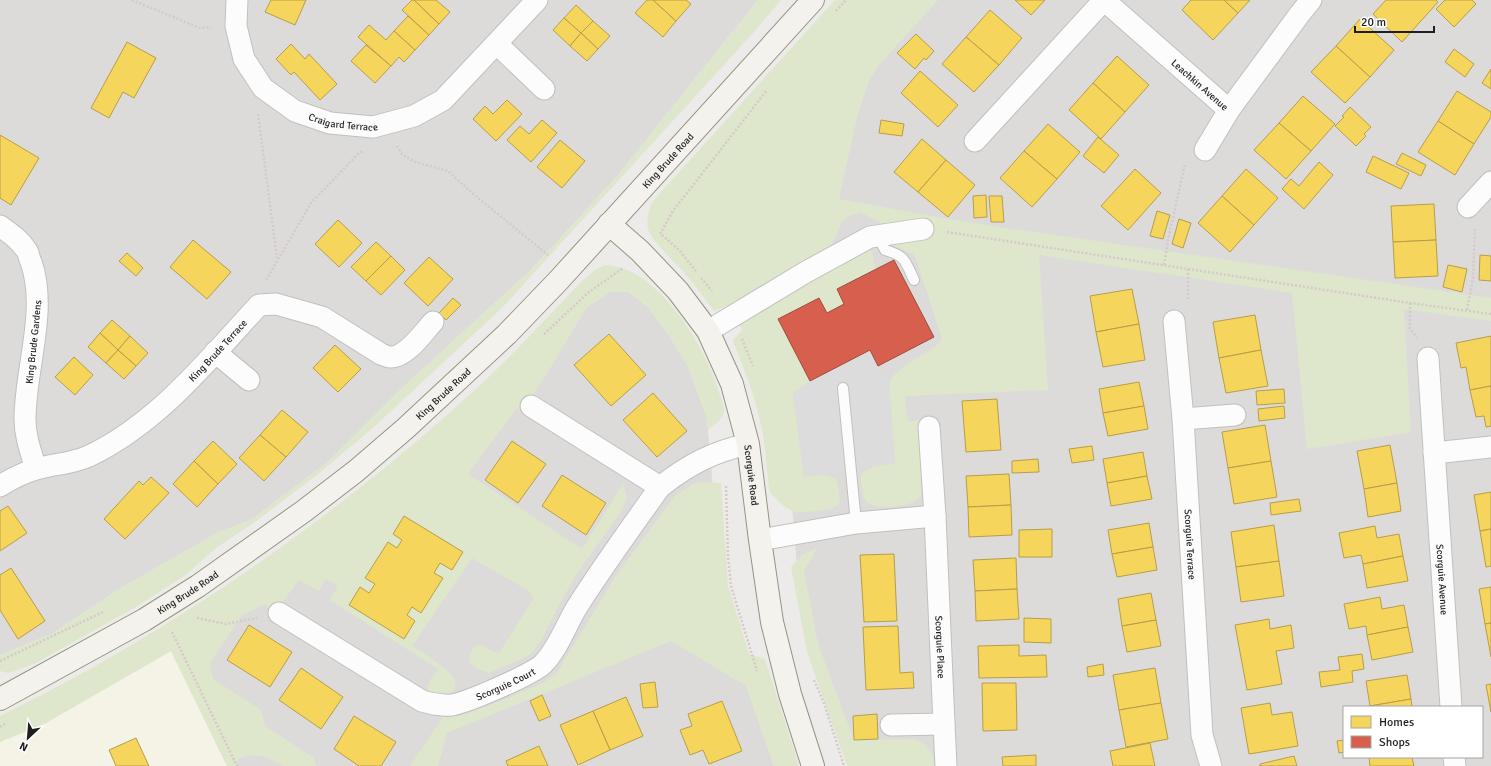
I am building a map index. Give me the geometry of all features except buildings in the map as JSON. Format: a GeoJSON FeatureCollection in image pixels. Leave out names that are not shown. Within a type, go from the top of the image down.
{"type":"FeatureCollection","features":[{"type":"Feature","properties":{"kind":"street","name":"Craigard Terrace"},"geometry":{"type":"LineString","coordinates":[[237,0],[236,26],[244,59],[263,88],[295,111],[330,124],[373,127],[414,116],[443,100],[537,0]]}},
{"type":"Feature","properties":{"kind":"street","name":"King Brude Road"},"geometry":{"type":"LineString","coordinates":[[0,698],[158,612],[251,550],[356,471],[406,428],[507,334],[558,281],[813,0]]}},
{"type":"Feature","properties":{"kind":"street","name":"Leachkin Avenue"},"geometry":{"type":"LineString","coordinates":[[975,141],[1104,0],[1229,110],[1298,15],[1311,0]]}},
{"type":"Feature","properties":{"kind":"street"},"geometry":{"type":"LineString","coordinates":[[497,44],[544,89]]}},
{"type":"Feature","properties":{"kind":"street"},"geometry":{"type":"LineString","coordinates":[[1205,150],[1229,110]]}},
{"type":"Feature","properties":{"kind":"street"},"geometry":{"type":"LineString","coordinates":[[1468,207],[1491,182]]}},
{"type":"Feature","properties":{"kind":"street","name":"Scorguie Road"},"geometry":{"type":"LineString","coordinates":[[609,224],[640,251],[678,291],[708,331],[732,384],[748,444],[760,540],[776,636],[790,694],[813,766]]}},
{"type":"Feature","properties":{"kind":"street","name":"King Brude Gardens"},"geometry":{"type":"LineString","coordinates":[[0,226],[14,236],[27,251],[34,271],[37,294],[35,329],[25,419],[27,441],[36,469]]}},
{"type":"Feature","properties":{"kind":"street"},"geometry":{"type":"LineString","coordinates":[[708,331],[806,272],[870,237],[923,229]]}},
{"type":"Feature","properties":{"kind":"street"},"geometry":{"type":"LineString","coordinates":[[258,305],[276,304],[322,317],[381,354],[390,357],[398,355],[409,349],[433,322]]}},
{"type":"Feature","properties":{"kind":"street","name":"King Brude Terrace"},"geometry":{"type":"LineString","coordinates":[[0,486],[17,476],[36,469],[64,464],[88,456],[111,444],[141,424],[169,401],[258,305]]}},
{"type":"Feature","properties":{"kind":"street","name":"Scorguie Terrace"},"geometry":{"type":"LineString","coordinates":[[1174,321],[1183,419],[1202,735],[1210,766]]}},
{"type":"Feature","properties":{"kind":"street"},"geometry":{"type":"LineString","coordinates":[[215,352],[249,380]]}},
{"type":"Feature","properties":{"kind":"street","name":"Scorguie Avenue"},"geometry":{"type":"LineString","coordinates":[[1428,358],[1451,706]]}},
{"type":"Feature","properties":{"kind":"street"},"geometry":{"type":"LineString","coordinates":[[531,406],[660,487]]}},
{"type":"Feature","properties":{"kind":"street"},"geometry":{"type":"LineString","coordinates":[[1183,419],[1235,415]]}},
{"type":"Feature","properties":{"kind":"street","name":"Scorguie Place"},"geometry":{"type":"LineString","coordinates":[[929,427],[935,516],[946,766]]}},
{"type":"Feature","properties":{"kind":"street","name":"Scorguie Court"},"geometry":{"type":"LineString","coordinates":[[279,613],[422,701],[437,706],[453,704],[504,685],[542,665],[552,652],[577,607],[660,487],[678,473],[699,461],[725,449],[748,444]]}},
{"type":"Feature","properties":{"kind":"street"},"geometry":{"type":"LineString","coordinates":[[1434,453],[1491,447]]}},
{"type":"Feature","properties":{"kind":"street"},"geometry":{"type":"LineString","coordinates":[[760,540],[856,523],[935,516]]}},
{"type":"Feature","properties":{"kind":"street"},"geometry":{"type":"LineString","coordinates":[[891,725],[944,724]]}},
{"type":"Feature","properties":{"kind":"lane"},"geometry":{"type":"LineString","coordinates":[[878,236],[885,250],[896,253],[904,259],[914,280]]}},
{"type":"Feature","properties":{"kind":"lane"},"geometry":{"type":"LineString","coordinates":[[843,388],[856,523]]}},
{"type":"Feature","properties":{"kind":"path"},"geometry":{"type":"LineString","coordinates":[[132,0],[200,28],[236,26]]}},
{"type":"Feature","properties":{"kind":"path"},"geometry":{"type":"LineString","coordinates":[[836,11],[846,0]]}},
{"type":"Feature","properties":{"kind":"path"},"geometry":{"type":"LineString","coordinates":[[660,234],[673,211],[772,84]]}},
{"type":"Feature","properties":{"kind":"path"},"geometry":{"type":"LineString","coordinates":[[263,88],[258,111],[277,258]]}},
{"type":"Feature","properties":{"kind":"path"},"geometry":{"type":"LineString","coordinates":[[394,141],[402,154],[415,162],[448,171],[472,193],[549,255]]}},
{"type":"Feature","properties":{"kind":"path"},"geometry":{"type":"LineString","coordinates":[[1164,265],[1168,240],[1190,145],[1205,150]]}},
{"type":"Feature","properties":{"kind":"path"},"geometry":{"type":"LineString","coordinates":[[258,305],[267,276],[311,203],[358,154],[364,150]]}},
{"type":"Feature","properties":{"kind":"path"},"geometry":{"type":"LineString","coordinates":[[1467,310],[1473,278],[1475,215],[1468,207]]}},
{"type":"Feature","properties":{"kind":"path"},"geometry":{"type":"LineString","coordinates":[[923,229],[1491,314]]}},
{"type":"Feature","properties":{"kind":"path"},"geometry":{"type":"LineString","coordinates":[[622,269],[626,273]]}},
{"type":"Feature","properties":{"kind":"path"},"geometry":{"type":"LineString","coordinates":[[1188,269],[1188,287]]}},
{"type":"Feature","properties":{"kind":"path"},"geometry":{"type":"LineString","coordinates":[[1410,303],[1410,328]]}},
{"type":"Feature","properties":{"kind":"path"},"geometry":{"type":"LineString","coordinates":[[725,449],[730,586],[757,672]]}},
{"type":"Feature","properties":{"kind":"path"},"geometry":{"type":"LineString","coordinates":[[197,618],[226,624],[279,613]]}},
{"type":"Feature","properties":{"kind":"path"},"geometry":{"type":"LineString","coordinates":[[172,632],[237,766]]}},
{"type":"Feature","properties":{"kind":"shaded area"},"geometry":{"type":"Polygon","coordinates":[[[0,0],[758,0],[618,175],[533,268],[402,388],[328,462],[251,520],[219,532],[121,588],[52,634],[0,655],[0,0]]]}},
{"type":"Feature","properties":{"kind":"shaded area"},"geometry":{"type":"Polygon","coordinates":[[[867,0],[1491,0],[1491,766],[851,766],[797,567],[790,482],[732,152],[867,0]]]}},
{"type":"Feature","properties":{"kind":"shaded area"},"geometry":{"type":"Polygon","coordinates":[[[610,292],[629,292],[648,307],[666,331],[688,366],[707,418],[714,501],[717,581],[747,686],[774,766],[227,766],[171,651],[587,307],[610,292]]]}},
{"type":"Feature","properties":{"kind":"shaded area"},"geometry":{"type":"Polygon","coordinates":[[[870,350],[878,366],[889,382],[895,463],[804,477],[793,393],[810,381],[870,350]]]}},
{"type":"Feature","properties":{"kind":"shaded area"},"geometry":{"type":"Polygon","coordinates":[[[171,651],[227,766],[0,766],[0,742],[46,723],[171,651]]]}},
{"type":"Feature","properties":{"kind":"green space"},"geometry":{"type":"Polygon","coordinates":[[[758,0],[781,0],[755,31],[502,308],[374,427],[317,475],[255,522],[216,548],[187,574],[136,607],[36,663],[8,673],[0,671],[0,655],[52,634],[121,588],[219,532],[251,520],[328,462],[402,388],[533,268],[618,175],[758,0]]]}},
{"type":"Feature","properties":{"kind":"green space"},"geometry":{"type":"Polygon","coordinates":[[[835,0],[938,0],[879,65],[869,80],[857,118],[839,199],[972,223],[1491,298],[1491,321],[1404,309],[1411,432],[1307,449],[1292,293],[1039,255],[1048,390],[905,396],[908,421],[918,421],[922,494],[908,504],[889,507],[871,505],[863,496],[861,480],[862,473],[875,466],[895,463],[889,382],[902,368],[916,358],[933,349],[942,339],[917,261],[913,254],[892,245],[885,225],[860,212],[847,217],[841,223],[835,239],[823,252],[731,308],[727,306],[715,311],[657,243],[647,226],[648,215],[652,202],[835,0]]]}},
{"type":"Feature","properties":{"kind":"green space"},"geometry":{"type":"Polygon","coordinates":[[[868,247],[875,263],[875,269],[837,289],[844,304],[827,313],[819,298],[778,319],[810,381],[793,394],[804,477],[822,475],[832,476],[835,478],[838,483],[840,501],[837,506],[829,509],[811,512],[792,511],[774,497],[769,490],[761,423],[751,388],[733,342],[742,330],[738,322],[868,247]]]}},
{"type":"Feature","properties":{"kind":"green space"},"geometry":{"type":"Polygon","coordinates":[[[605,265],[624,269],[642,278],[660,293],[676,311],[702,351],[712,371],[723,404],[724,412],[720,420],[708,430],[707,418],[688,366],[666,331],[648,307],[629,292],[610,292],[587,307],[523,410],[517,408],[468,474],[582,549],[623,484],[627,498],[622,510],[578,572],[534,651],[524,658],[489,673],[478,669],[469,662],[469,656],[472,651],[480,644],[494,652],[499,653],[533,598],[529,591],[472,558],[412,646],[449,672],[456,685],[453,691],[447,694],[429,692],[428,686],[430,680],[438,669],[330,600],[338,586],[326,579],[319,591],[299,580],[276,611],[264,604],[241,616],[210,664],[213,679],[261,710],[265,726],[314,758],[316,766],[284,766],[264,756],[252,755],[239,758],[235,766],[227,766],[171,651],[46,723],[0,742],[0,716],[65,683],[190,609],[310,526],[368,482],[478,387],[519,347],[584,279],[596,269],[605,265]]]}},
{"type":"Feature","properties":{"kind":"green space"},"geometry":{"type":"Polygon","coordinates":[[[704,482],[721,483],[728,585],[749,654],[765,659],[799,766],[774,766],[746,686],[671,641],[447,733],[438,766],[410,766],[443,717],[463,714],[494,704],[546,681],[556,674],[616,576],[675,496],[693,484],[704,482]]]}},
{"type":"Feature","properties":{"kind":"green space"},"geometry":{"type":"Polygon","coordinates":[[[818,547],[804,571],[818,644],[854,740],[914,739],[923,743],[929,749],[933,757],[934,766],[847,766],[807,652],[791,567],[802,555],[818,547]]]}}]}
